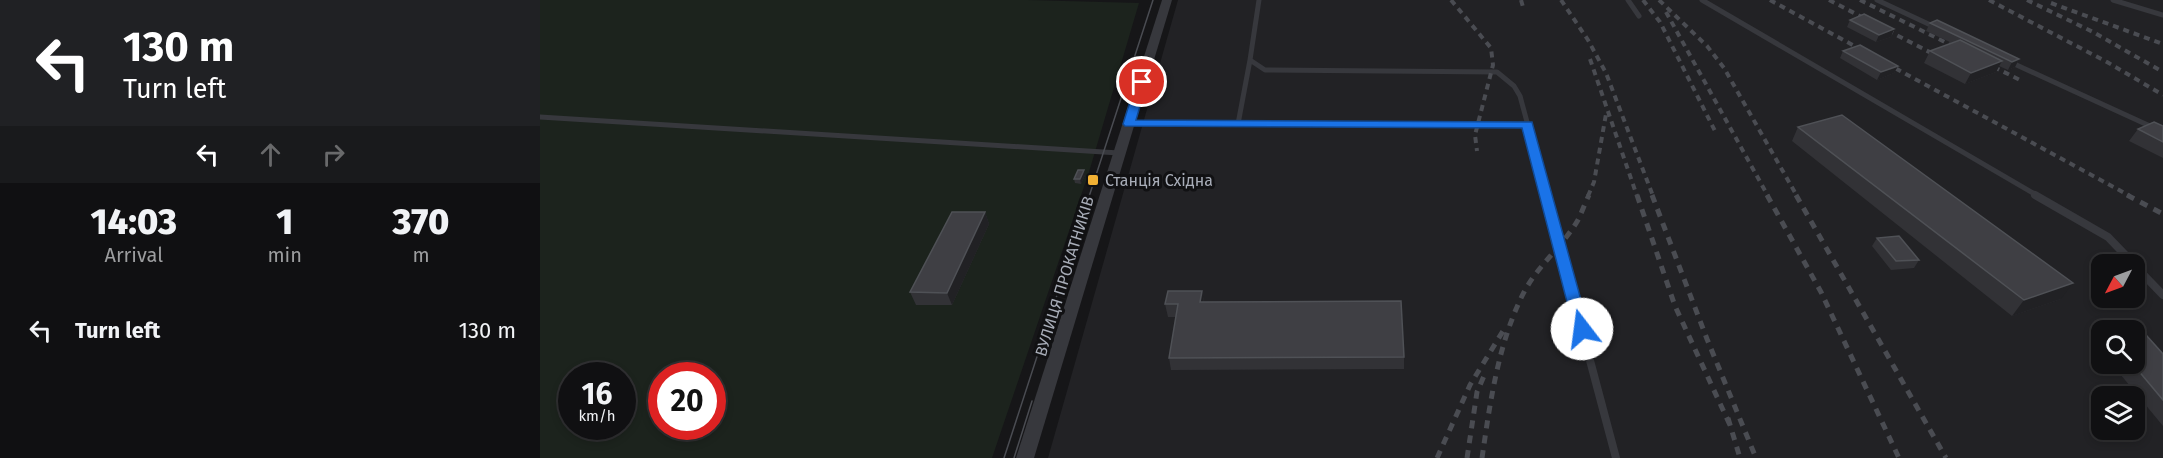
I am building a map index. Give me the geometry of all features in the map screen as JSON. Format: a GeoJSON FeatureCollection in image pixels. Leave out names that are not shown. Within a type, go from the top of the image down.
{"type":"FeatureCollection","features":[{"type":"Feature","properties":{"kind":"street","name":"ВУЛИЦЯ ПРОКАТНИКІВ"},"geometry":{"type":"LineString","coordinates":[[1025,458],[1167,0]]}},
{"type":"Feature","properties":{"kind":"lane"},"geometry":{"type":"LineString","coordinates":[[1238,124],[1259,0]]}},
{"type":"Feature","properties":{"kind":"lane"},"geometry":{"type":"LineString","coordinates":[[1628,0],[1639,16]]}},
{"type":"Feature","properties":{"kind":"lane"},"geometry":{"type":"LineString","coordinates":[[1702,0],[2108,237],[2124,254]]}},
{"type":"Feature","properties":{"kind":"lane"},"geometry":{"type":"LineString","coordinates":[[1877,0],[1940,29]]}},
{"type":"Feature","properties":{"kind":"lane"},"geometry":{"type":"LineString","coordinates":[[2113,0],[2163,15]]}},
{"type":"Feature","properties":{"kind":"lane"},"geometry":{"type":"LineString","coordinates":[[2004,59],[2163,132]]}},
{"type":"Feature","properties":{"kind":"lane"},"geometry":{"type":"LineString","coordinates":[[1250,60],[1265,70],[1497,72],[1514,87],[1520,96],[1616,458]]}},
{"type":"Feature","properties":{"kind":"lane"},"geometry":{"type":"LineString","coordinates":[[540,117],[1119,153]]}},
{"type":"Feature","properties":{"kind":"lane"},"geometry":{"type":"LineString","coordinates":[[1129,124],[1527,124]]}},
{"type":"Feature","properties":{"kind":"lane"},"geometry":{"type":"LineString","coordinates":[[2145,276],[2163,295]]}},
{"type":"Feature","properties":{"kind":"shaded area"},"geometry":{"type":"Polygon","coordinates":[[[540,0],[1028,0],[1139,3],[1089,172],[992,458],[540,458],[540,0]]]}},
{"type":"Feature","properties":{"kind":"shaded area"},"geometry":{"type":"Polygon","coordinates":[[[1178,0],[2163,0],[2163,458],[1048,458],[1178,0]]]}},
{"type":"Feature","properties":{"kind":"building"},"geometry":{"type":"Polygon","coordinates":[[[1864,14],[1894,29],[1879,35],[1850,20],[1864,14]]]}},
{"type":"Feature","properties":{"kind":"building"},"geometry":{"type":"Polygon","coordinates":[[[1937,20],[2019,59],[2012,62],[1930,23],[1937,20]]]}},
{"type":"Feature","properties":{"kind":"building"},"geometry":{"type":"Polygon","coordinates":[[[1960,40],[2002,61],[1971,73],[1930,51],[1960,40]]]}},
{"type":"Feature","properties":{"kind":"building"},"geometry":{"type":"Polygon","coordinates":[[[1860,45],[1898,66],[1881,72],[1843,51],[1860,45]]]}},
{"type":"Feature","properties":{"kind":"building"},"geometry":{"type":"Polygon","coordinates":[[[1842,115],[2073,283],[2024,300],[1798,127],[1842,115]]]}},
{"type":"Feature","properties":{"kind":"building"},"geometry":{"type":"Polygon","coordinates":[[[2154,122],[2163,126],[2163,142],[2138,129],[2154,122]]]}},
{"type":"Feature","properties":{"kind":"building"},"geometry":{"type":"Polygon","coordinates":[[[1078,170],[1084,170],[1080,179],[1074,179],[1078,170]]]}},
{"type":"Feature","properties":{"kind":"building"},"geometry":{"type":"Polygon","coordinates":[[[952,212],[985,212],[947,293],[910,292],[952,212]]]}},
{"type":"Feature","properties":{"kind":"building"},"geometry":{"type":"Polygon","coordinates":[[[1899,236],[1919,260],[1896,261],[1877,238],[1899,236]]]}},
{"type":"Feature","properties":{"kind":"building"},"geometry":{"type":"Polygon","coordinates":[[[1168,291],[1202,291],[1200,302],[1401,301],[1404,357],[1169,358],[1178,304],[1165,304],[1168,291]]]}},
{"type":"Feature","properties":{"kind":"building"},"geometry":{"type":"Polygon","coordinates":[[[2145,334],[2163,354],[2163,400],[2141,374],[2145,374],[2145,334]]]}},
{"type":"Feature","properties":{"kind":"tram line"},"geometry":{"type":"LineString","coordinates":[[1004,458],[1153,0]]}},
{"type":"Feature","properties":{"kind":"tram line"},"geometry":{"type":"LineString","coordinates":[[1014,458],[1032,401]]}},
{"type":"Feature","properties":{"kind":"railway"},"geometry":{"type":"LineString","coordinates":[[1451,0],[1491,48],[1493,65],[1475,135],[1477,151]]}},
{"type":"Feature","properties":{"kind":"railway"},"geometry":{"type":"LineString","coordinates":[[1521,0],[1523,7]]}},
{"type":"Feature","properties":{"kind":"railway"},"geometry":{"type":"LineString","coordinates":[[1561,0],[1588,40],[1606,73],[1653,196]]}},
{"type":"Feature","properties":{"kind":"railway"},"geometry":{"type":"LineString","coordinates":[[1643,0],[1660,22],[1716,133]]}},
{"type":"Feature","properties":{"kind":"railway"},"geometry":{"type":"LineString","coordinates":[[1659,0],[1707,46],[1724,68],[1797,196]]}},
{"type":"Feature","properties":{"kind":"railway"},"geometry":{"type":"LineString","coordinates":[[1770,0],[2130,196]]}},
{"type":"Feature","properties":{"kind":"railway"},"geometry":{"type":"LineString","coordinates":[[1829,0],[1939,57]]}},
{"type":"Feature","properties":{"kind":"railway"},"geometry":{"type":"LineString","coordinates":[[1860,0],[1963,51]]}},
{"type":"Feature","properties":{"kind":"railway"},"geometry":{"type":"LineString","coordinates":[[1989,0],[2107,62],[2163,95]]}},
{"type":"Feature","properties":{"kind":"railway"},"geometry":{"type":"LineString","coordinates":[[2027,0],[2093,32],[2163,72]]}},
{"type":"Feature","properties":{"kind":"railway"},"geometry":{"type":"LineString","coordinates":[[2051,3],[2163,44]]}},
{"type":"Feature","properties":{"kind":"railway"},"geometry":{"type":"LineString","coordinates":[[1666,12],[1768,196]]}},
{"type":"Feature","properties":{"kind":"railway"},"geometry":{"type":"LineString","coordinates":[[1590,59],[1637,196]]}},
{"type":"Feature","properties":{"kind":"railway"},"geometry":{"type":"LineString","coordinates":[[1984,62],[2022,81]]}},
{"type":"Feature","properties":{"kind":"railway"},"geometry":{"type":"LineString","coordinates":[[1588,196],[1594,182],[1606,114]]}},
{"type":"Feature","properties":{"kind":"railway"},"geometry":{"type":"LineString","coordinates":[[1482,458],[1496,374],[1514,313],[1529,284],[1578,220],[1589,195]]}},
{"type":"Feature","properties":{"kind":"railway"},"geometry":{"type":"LineString","coordinates":[[1637,195],[1675,306],[1730,425]]}},
{"type":"Feature","properties":{"kind":"railway"},"geometry":{"type":"LineString","coordinates":[[1652,195],[1707,339],[1756,458]]}},
{"type":"Feature","properties":{"kind":"railway"},"geometry":{"type":"LineString","coordinates":[[1767,195],[1821,292],[1899,458]]}},
{"type":"Feature","properties":{"kind":"railway"},"geometry":{"type":"LineString","coordinates":[[1796,195],[1946,458]]}},
{"type":"Feature","properties":{"kind":"railway"},"geometry":{"type":"LineString","coordinates":[[2127,195],[2163,214]]}},
{"type":"Feature","properties":{"kind":"railway"},"geometry":{"type":"LineString","coordinates":[[1437,458],[1470,385],[1503,331]]}},
{"type":"Feature","properties":{"kind":"railway"},"geometry":{"type":"LineString","coordinates":[[1467,458],[1477,392],[1484,376]]}},
{"type":"Feature","properties":{"kind":"railway"},"geometry":{"type":"LineString","coordinates":[[1728,418],[1740,458]]}},
{"type":"Feature","properties":{"kind":"place","name":"Станція Східна"},"geometry":{"type":"Point","coordinates":[1093,180]}},
{"type":"Feature","properties":{"kind":"route"},"geometry":{"type":"LineString","coordinates":[[1142,82],[1129,124],[1527,124],[1582,329]]}}]}
